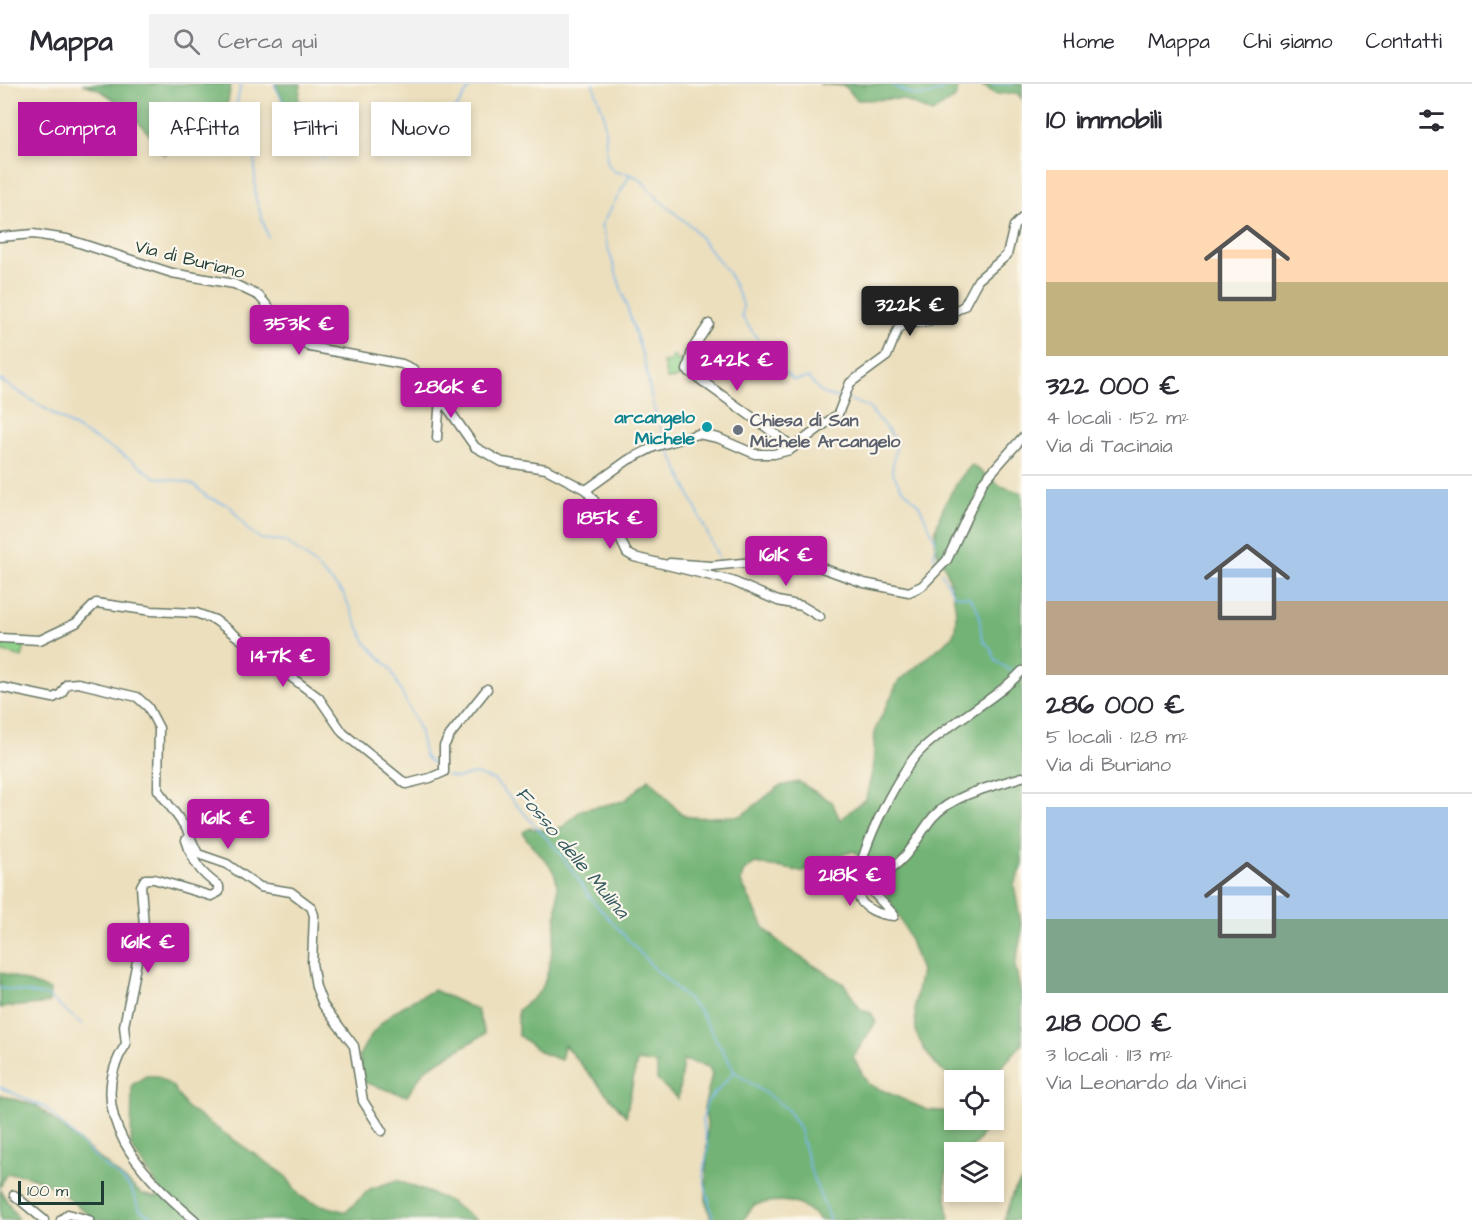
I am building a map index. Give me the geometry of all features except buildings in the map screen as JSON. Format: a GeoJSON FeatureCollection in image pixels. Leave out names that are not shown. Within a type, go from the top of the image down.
{"type":"FeatureCollection","features":[{"type":"Feature","properties":{"kind":"street"},"geometry":{"type":"LineString","coordinates":[[586,490],[628,460],[645,451],[698,434],[718,438],[755,454],[774,454],[790,450],[792,446],[798,445],[838,414],[850,382],[887,356],[898,329],[905,324],[939,320],[963,306],[978,280],[1007,255],[1014,226],[1022,218]]}},
{"type":"Feature","properties":{"kind":"street","name":"Via di Buriano"},"geometry":{"type":"LineString","coordinates":[[0,237],[33,234],[74,240],[124,259],[172,273],[234,284],[266,302],[300,342],[310,347],[402,364],[413,369],[440,397],[475,447],[488,456],[514,466],[546,469],[586,490],[615,528],[627,553],[641,560],[661,564]]}},
{"type":"Feature","properties":{"kind":"street"},"geometry":{"type":"LineString","coordinates":[[709,324],[693,348],[687,370],[792,446]]}},
{"type":"Feature","properties":{"kind":"street"},"geometry":{"type":"LineString","coordinates":[[437,438],[440,397]]}},
{"type":"Feature","properties":{"kind":"street"},"geometry":{"type":"LineString","coordinates":[[661,564],[711,566],[774,560],[802,561],[864,583],[909,592],[922,586],[947,560],[983,482],[1022,438]]}},
{"type":"Feature","properties":{"kind":"street"},"geometry":{"type":"LineString","coordinates":[[661,564],[732,581],[778,601],[802,606],[820,617]]}},
{"type":"Feature","properties":{"kind":"street"},"geometry":{"type":"LineString","coordinates":[[0,638],[40,640],[76,623],[96,603],[152,611],[196,613],[214,620],[319,698],[342,733],[406,784],[444,772],[444,746],[450,735],[487,689]]}},
{"type":"Feature","properties":{"kind":"street"},"geometry":{"type":"LineString","coordinates":[[1022,671],[922,748],[899,776],[870,841],[858,880],[858,896],[864,905],[876,912],[894,916],[871,890],[878,876],[899,862],[917,843],[934,817],[951,805],[982,789],[1022,777]]}},
{"type":"Feature","properties":{"kind":"street"},"geometry":{"type":"LineString","coordinates":[[0,687],[53,698],[61,694],[65,686],[71,683],[137,697],[158,722],[156,781],[158,790],[186,828],[198,854],[227,864],[260,887],[291,892],[311,907],[314,915],[312,963],[316,987],[323,1005],[354,1046],[363,1101],[382,1131]]}},
{"type":"Feature","properties":{"kind":"street"},"geometry":{"type":"LineString","coordinates":[[175,815],[193,861],[202,874],[219,886],[219,892],[211,896],[154,879],[146,879],[141,886],[144,926],[124,1026],[126,1044],[115,1062],[111,1088],[111,1114],[120,1136],[142,1167],[174,1202],[195,1220]]}},
{"type":"Feature","properties":{"kind":"street"},"geometry":{"type":"LineString","coordinates":[[14,1195],[44,1220]]}},
{"type":"Feature","properties":{"kind":"street"},"geometry":{"type":"LineString","coordinates":[[61,1220],[68,1214],[89,1220]]}},
{"type":"Feature","properties":{"kind":"green space"},"geometry":{"type":"Polygon","coordinates":[[[82,84],[231,84],[228,102],[149,102],[149,134],[137,121],[137,102],[117,102],[93,87],[82,84]]]}},
{"type":"Feature","properties":{"kind":"green space"},"geometry":{"type":"Polygon","coordinates":[[[275,84],[301,84],[298,102],[282,102],[275,84]]]}},
{"type":"Feature","properties":{"kind":"green space"},"geometry":{"type":"Polygon","coordinates":[[[819,84],[959,84],[955,98],[932,113],[902,99],[857,100],[845,86],[819,84]]]}},
{"type":"Feature","properties":{"kind":"green space"},"geometry":{"type":"Polygon","coordinates":[[[980,84],[1022,84],[1022,99],[1017,93],[996,94],[980,84]]]}},
{"type":"Feature","properties":{"kind":"green space"},"geometry":{"type":"Polygon","coordinates":[[[671,356],[675,356],[676,361],[683,360],[684,373],[680,373],[680,378],[667,379],[663,362],[671,361],[671,356]]]}},
{"type":"Feature","properties":{"kind":"green space"},"geometry":{"type":"Polygon","coordinates":[[[972,465],[1001,486],[1022,493],[1022,868],[1014,885],[1022,930],[1015,966],[1022,999],[1022,1044],[999,1070],[944,1070],[944,1072],[941,1070],[925,1051],[916,1033],[915,1003],[921,971],[907,932],[877,876],[854,851],[812,864],[804,872],[755,863],[743,872],[741,882],[765,929],[787,949],[844,984],[861,1010],[871,1013],[876,1022],[853,1057],[868,1084],[927,1110],[944,1111],[944,1130],[983,1131],[977,1142],[944,1142],[944,1202],[947,1202],[949,1220],[820,1220],[798,1204],[773,1201],[754,1205],[743,1220],[711,1220],[706,1200],[707,1123],[704,1108],[712,1074],[709,1067],[683,1060],[678,1099],[657,1080],[657,1064],[637,1061],[626,1116],[564,1045],[561,1060],[542,1053],[518,1035],[518,1010],[538,994],[546,978],[557,912],[554,873],[523,832],[530,828],[553,831],[564,826],[581,810],[624,801],[649,779],[676,808],[689,817],[741,816],[780,786],[799,782],[832,802],[840,820],[866,798],[873,768],[875,730],[898,682],[952,637],[955,630],[955,603],[946,569],[936,548],[935,538],[945,503],[972,465]]]}},
{"type":"Feature","properties":{"kind":"green space"},"geometry":{"type":"Polygon","coordinates":[[[4,640],[25,646],[22,657],[0,651],[4,640]]]}},
{"type":"Feature","properties":{"kind":"green space"},"geometry":{"type":"Polygon","coordinates":[[[0,972],[50,990],[49,1003],[0,1008],[0,972]]]}},
{"type":"Feature","properties":{"kind":"green space"},"geometry":{"type":"Polygon","coordinates":[[[434,990],[477,1010],[485,1034],[424,1070],[407,1096],[363,1082],[359,1056],[373,1032],[399,1009],[434,990]]]}},
{"type":"Feature","properties":{"kind":"green space"},"geometry":{"type":"Polygon","coordinates":[[[146,1076],[157,1076],[173,1087],[186,1107],[285,1175],[300,1196],[311,1202],[346,1212],[370,1189],[397,1180],[447,1200],[476,1220],[95,1220],[54,1188],[31,1177],[6,1174],[0,1188],[0,1095],[37,1106],[142,1194],[157,1198],[160,1190],[131,1146],[132,1085],[146,1076]]]}},
{"type":"Feature","properties":{"kind":"green space"},"geometry":{"type":"Polygon","coordinates":[[[1022,1180],[1022,1220],[1004,1220],[1013,1192],[1022,1180]]]}},
{"type":"Feature","properties":{"kind":"green space"},"geometry":{"type":"Polygon","coordinates":[[[0,1190],[16,1215],[18,1220],[0,1220],[0,1190]]]}},
{"type":"Feature","properties":{"kind":"waterway"},"geometry":{"type":"LineString","coordinates":[[241,84],[234,116],[255,151],[255,196],[268,237]]}},
{"type":"Feature","properties":{"kind":"waterway"},"geometry":{"type":"LineString","coordinates":[[274,84],[292,120],[325,160]]}},
{"type":"Feature","properties":{"kind":"waterway"},"geometry":{"type":"LineString","coordinates":[[460,102],[472,84]]}},
{"type":"Feature","properties":{"kind":"waterway"},"geometry":{"type":"LineString","coordinates":[[593,84],[604,115],[607,163],[615,172],[630,174],[640,179],[660,201],[692,227],[729,274],[743,304],[742,317],[757,338],[759,351],[794,380],[808,378],[823,394],[839,398]]}},
{"type":"Feature","properties":{"kind":"waterway"},"geometry":{"type":"LineString","coordinates":[[891,84],[907,93],[921,96],[935,93],[950,84]]}},
{"type":"Feature","properties":{"kind":"waterway"},"geometry":{"type":"LineString","coordinates":[[991,84],[1014,84]]}},
{"type":"Feature","properties":{"kind":"waterway"},"geometry":{"type":"LineString","coordinates":[[630,175],[601,226],[644,360],[653,405],[665,441]]}},
{"type":"Feature","properties":{"kind":"waterway","name":"Fosso delle Mulina"},"geometry":{"type":"LineString","coordinates":[[0,380],[155,477],[196,486],[207,497],[230,506],[248,530],[261,539],[285,541],[311,561],[343,593],[366,643],[390,668],[419,729],[425,757],[441,770]]}},
{"type":"Feature","properties":{"kind":"waterway"},"geometry":{"type":"LineString","coordinates":[[848,399],[868,407],[897,441],[892,471],[900,486],[919,505],[936,541],[934,556],[938,563]]}},
{"type":"Feature","properties":{"kind":"waterway"},"geometry":{"type":"LineString","coordinates":[[667,445],[720,561]]}},
{"type":"Feature","properties":{"kind":"waterway"},"geometry":{"type":"LineString","coordinates":[[941,572],[954,595],[969,597],[974,603],[979,615],[984,642],[990,647],[996,661],[1014,673]]}},
{"type":"Feature","properties":{"kind":"waterway","name":"Fosso delle Mulina"},"geometry":{"type":"LineString","coordinates":[[447,775],[456,778],[475,774],[494,780],[560,853],[592,900],[654,968],[699,1010],[735,1072],[786,1108],[799,1128],[812,1175],[830,1220]]}},
{"type":"Feature","properties":{"kind":"waterway"},"geometry":{"type":"LineString","coordinates":[[0,988],[48,996],[83,1025]]}},
{"type":"Feature","properties":{"kind":"waterway"},"geometry":{"type":"LineString","coordinates":[[713,1220],[703,1175],[708,1147],[702,1121],[707,1102],[734,1072]]}},
{"type":"Feature","properties":{"kind":"waterway"},"geometry":{"type":"LineString","coordinates":[[0,1087],[46,1108],[101,1163],[122,1179],[131,1189],[140,1210],[157,1220]]}},
{"type":"Feature","properties":{"kind":"place","name":"arcangelo Michele"},"geometry":{"type":"Point","coordinates":[707,427]}},
{"type":"Feature","properties":{"kind":"place","name":"Chiesa di San Michele Arcangelo"},"geometry":{"type":"Point","coordinates":[738,430]}}]}
